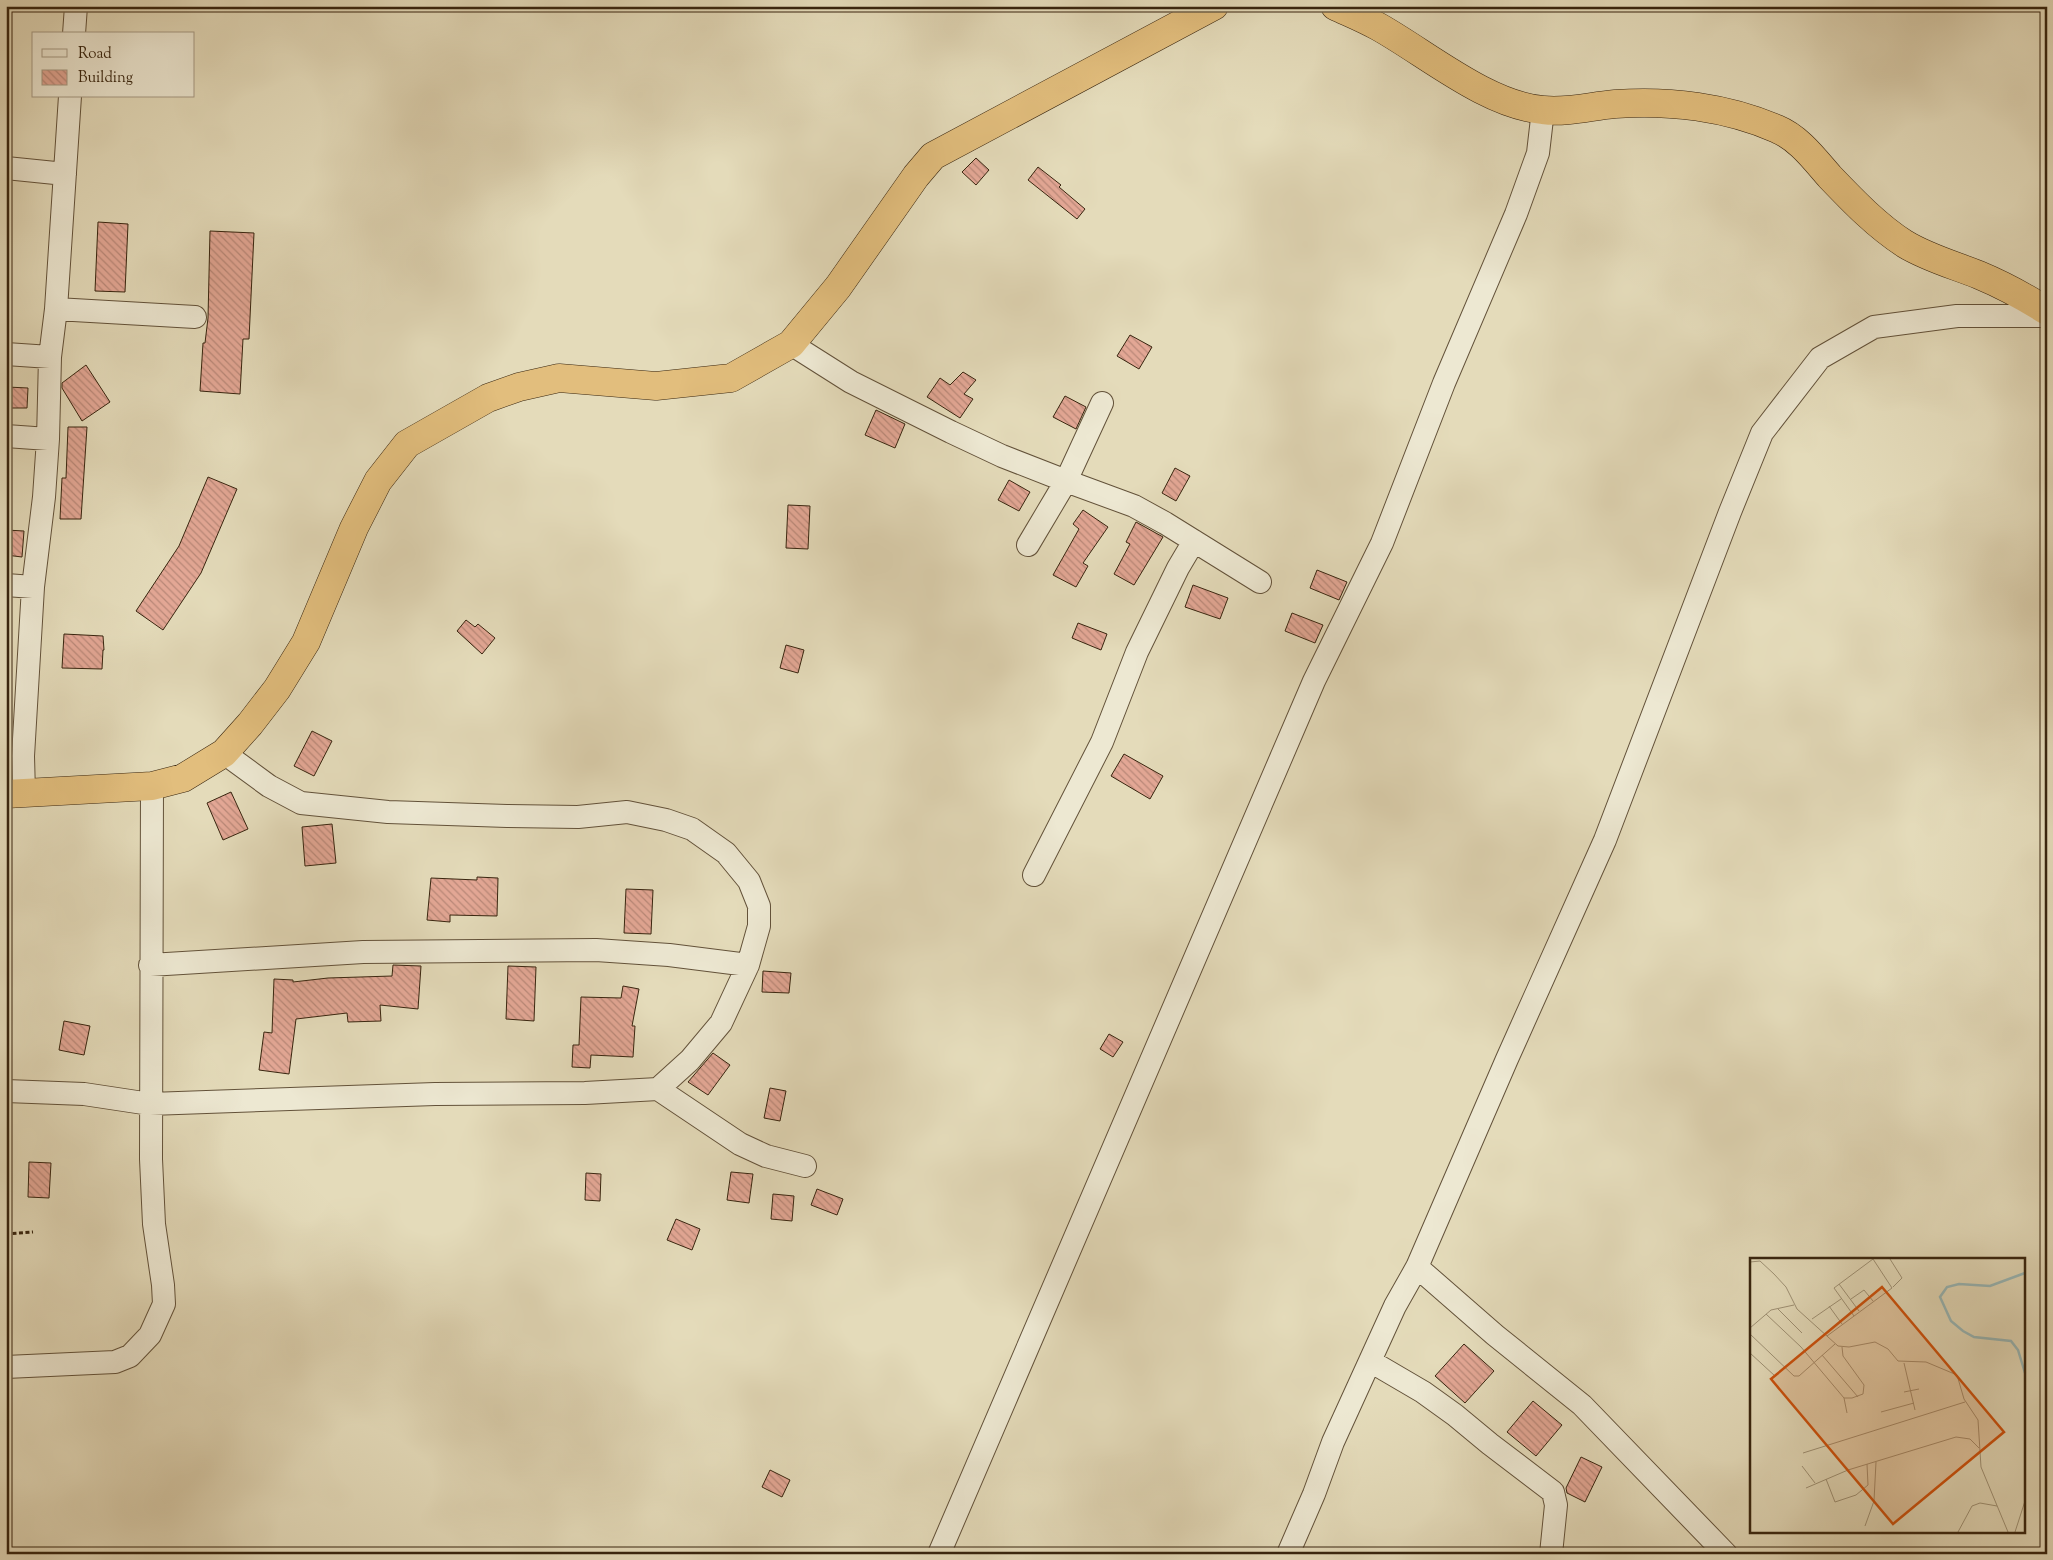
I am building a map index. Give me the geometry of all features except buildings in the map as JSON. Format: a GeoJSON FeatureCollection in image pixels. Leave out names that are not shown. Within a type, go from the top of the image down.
{"type":"FeatureCollection","features":[{"type":"Feature","properties":{"kind":"highway"},"geometry":{"type":"LineString","coordinates":[[15,793],[152,786],[183,778],[224,754],[250,724],[276,689],[306,642],[354,528],[378,481],[407,444],[488,398],[519,387],[559,378],[656,386],[731,378],[790,344],[838,287],[916,176],[934,156],[1214,6]]}},
{"type":"Feature","properties":{"kind":"highway"},"geometry":{"type":"LineString","coordinates":[[1335,6],[1378,27],[1439,65],[1506,102],[1543,110],[1580,109],[1644,103],[1709,108],[1751,119],[1779,129],[1808,151],[1866,213],[1905,244],[1941,262],[1978,275],[2020,294],[2047,311]]}},
{"type":"Feature","properties":{"kind":"street"},"geometry":{"type":"LineString","coordinates":[[74,32],[76,6]]}},
{"type":"Feature","properties":{"kind":"street"},"geometry":{"type":"LineString","coordinates":[[15,793],[24,756],[33,587],[44,497],[48,439],[50,357],[56,309],[70,98]]}},
{"type":"Feature","properties":{"kind":"street"},"geometry":{"type":"LineString","coordinates":[[940,1554],[1314,681],[1382,543],[1444,382],[1516,214],[1538,153],[1543,110]]}},
{"type":"Feature","properties":{"kind":"street"},"geometry":{"type":"LineString","coordinates":[[6,168],[65,174]]}},
{"type":"Feature","properties":{"kind":"street"},"geometry":{"type":"LineString","coordinates":[[56,309],[195,317]]}},
{"type":"Feature","properties":{"kind":"street"},"geometry":{"type":"LineString","coordinates":[[1288,1554],[1314,1494],[1332,1442],[1416,1267],[1605,840],[1762,433],[1820,358],[1874,327],[1958,316],[2047,316]]}},
{"type":"Feature","properties":{"kind":"street"},"geometry":{"type":"LineString","coordinates":[[790,344],[851,382],[1002,456],[1134,506],[1260,582]]}},
{"type":"Feature","properties":{"kind":"street"},"geometry":{"type":"LineString","coordinates":[[6,354],[50,357]]}},
{"type":"Feature","properties":{"kind":"street"},"geometry":{"type":"LineString","coordinates":[[1028,545],[1066,481],[1102,403]]}},
{"type":"Feature","properties":{"kind":"street"},"geometry":{"type":"LineString","coordinates":[[6,436],[48,439]]}},
{"type":"Feature","properties":{"kind":"street"},"geometry":{"type":"LineString","coordinates":[[1034,874],[1102,742],[1137,652],[1178,568],[1194,541]]}},
{"type":"Feature","properties":{"kind":"street"},"geometry":{"type":"LineString","coordinates":[[6,585],[33,587]]}},
{"type":"Feature","properties":{"kind":"street"},"geometry":{"type":"LineString","coordinates":[[224,754],[269,786],[301,803],[388,812],[507,816],[578,817],[627,812],[666,820],[692,829],[726,853],[749,881],[759,906],[759,926],[748,966],[721,1023],[690,1060],[658,1089]]}},
{"type":"Feature","properties":{"kind":"street"},"geometry":{"type":"LineString","coordinates":[[6,1367],[115,1362],[130,1356],[150,1335],[164,1304],[154,1224],[150,1104],[152,996],[150,965],[153,918],[152,786]]}},
{"type":"Feature","properties":{"kind":"street"},"geometry":{"type":"LineString","coordinates":[[150,965],[363,952],[596,950],[669,955],[748,966]]}},
{"type":"Feature","properties":{"kind":"street"},"geometry":{"type":"LineString","coordinates":[[6,1091],[84,1094],[150,1104],[434,1094],[658,1089],[740,1144],[766,1156],[805,1166]]}},
{"type":"Feature","properties":{"kind":"street"},"geometry":{"type":"LineString","coordinates":[[1416,1267],[1495,1335],[1582,1405],[1726,1554]]}},
{"type":"Feature","properties":{"kind":"street"},"geometry":{"type":"LineString","coordinates":[[1370,1361],[1423,1392],[1456,1415],[1490,1444],[1553,1492],[1556,1505],[1551,1554]]}},
{"type":"Feature","properties":{"kind":"path"},"geometry":{"type":"LineString","coordinates":[[6,1234],[33,1232]]}}]}
